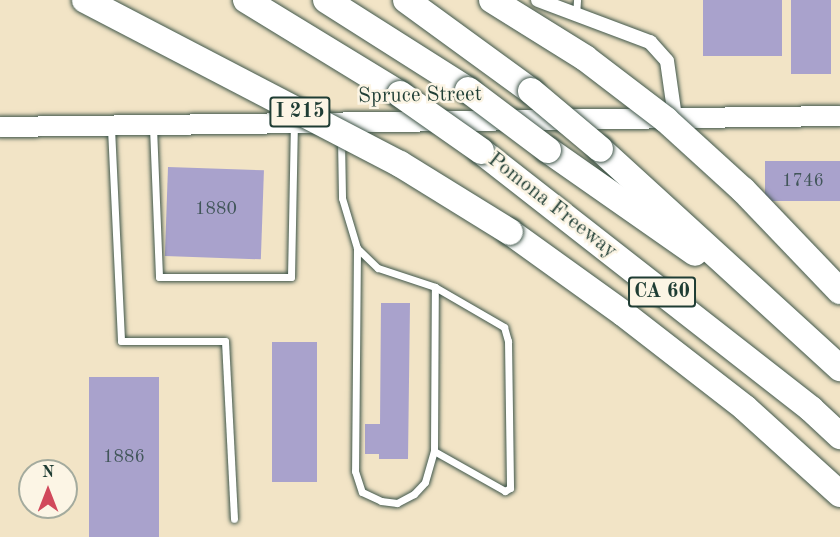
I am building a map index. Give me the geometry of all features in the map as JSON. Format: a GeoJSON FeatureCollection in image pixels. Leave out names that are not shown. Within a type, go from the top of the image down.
{"type":"FeatureCollection","features":[{"type":"Feature","properties":{"kind":"highway","name":"I 215"},"geometry":{"type":"LineString","coordinates":[[85,0],[400,164],[510,232],[624,314],[745,408],[840,494]]}},
{"type":"Feature","properties":{"kind":"highway"},"geometry":{"type":"LineString","coordinates":[[228,0],[325,45]]}},
{"type":"Feature","properties":{"kind":"highway","name":"Pomona Freeway"},"geometry":{"type":"LineString","coordinates":[[246,0],[325,45],[481,151],[811,409],[840,436]]}},
{"type":"Feature","properties":{"kind":"highway","name":"Pomona Freeway"},"geometry":{"type":"LineString","coordinates":[[326,0],[468,90],[548,150],[781,314]]}},
{"type":"Feature","properties":{"kind":"highway"},"geometry":{"type":"LineString","coordinates":[[406,0],[531,91],[600,149],[840,368]]}},
{"type":"Feature","properties":{"kind":"highway"},"geometry":{"type":"LineString","coordinates":[[492,0],[585,58],[666,120],[743,190],[840,291]]}},
{"type":"Feature","properties":{"kind":"main road","name":"Spruce Street"},"geometry":{"type":"LineString","coordinates":[[0,128],[840,116]]}},
{"type":"Feature","properties":{"kind":"street"},"geometry":{"type":"LineString","coordinates":[[538,0],[640,37],[659,51],[667,61],[675,117]]}},
{"type":"Feature","properties":{"kind":"lane"},"geometry":{"type":"LineString","coordinates":[[576,15],[577,0]]}},
{"type":"Feature","properties":{"kind":"lane"},"geometry":{"type":"LineString","coordinates":[[153,125],[159,277],[291,277],[294,122]]}},
{"type":"Feature","properties":{"kind":"lane"},"geometry":{"type":"LineString","coordinates":[[340,122],[342,198],[357,248],[355,471],[362,492],[381,501],[397,503],[414,494],[425,482],[434,451],[435,286]]}},
{"type":"Feature","properties":{"kind":"lane"},"geometry":{"type":"LineString","coordinates":[[111,126],[120,341],[225,341],[234,519]]}},
{"type":"Feature","properties":{"kind":"lane"},"geometry":{"type":"LineString","coordinates":[[357,248],[378,268],[435,286],[504,327],[508,341],[510,488],[505,491],[494,488],[434,451]]}},
{"type":"Feature","properties":{"kind":"building"},"geometry":{"type":"Polygon","coordinates":[[[703,0],[782,0],[782,56],[703,56],[703,0]]]}},
{"type":"Feature","properties":{"kind":"building"},"geometry":{"type":"Polygon","coordinates":[[[791,0],[831,0],[831,74],[791,74],[791,0]]]}},
{"type":"Feature","properties":{"kind":"building"},"geometry":{"type":"Polygon","coordinates":[[[765,161],[840,161],[840,201],[765,201],[765,161]]]}},
{"type":"Feature","properties":{"kind":"building"},"geometry":{"type":"Polygon","coordinates":[[[168,167],[264,170],[261,259],[165,256],[168,167]]]}},
{"type":"Feature","properties":{"kind":"building"},"geometry":{"type":"Polygon","coordinates":[[[381,303],[410,303],[408,459],[379,459],[379,454],[365,454],[365,424],[380,424],[381,303]]]}},
{"type":"Feature","properties":{"kind":"building"},"geometry":{"type":"Polygon","coordinates":[[[272,342],[317,342],[317,482],[272,482],[272,342]]]}},
{"type":"Feature","properties":{"kind":"building"},"geometry":{"type":"Polygon","coordinates":[[[89,377],[159,377],[159,537],[89,537],[89,377]]]}}]}
